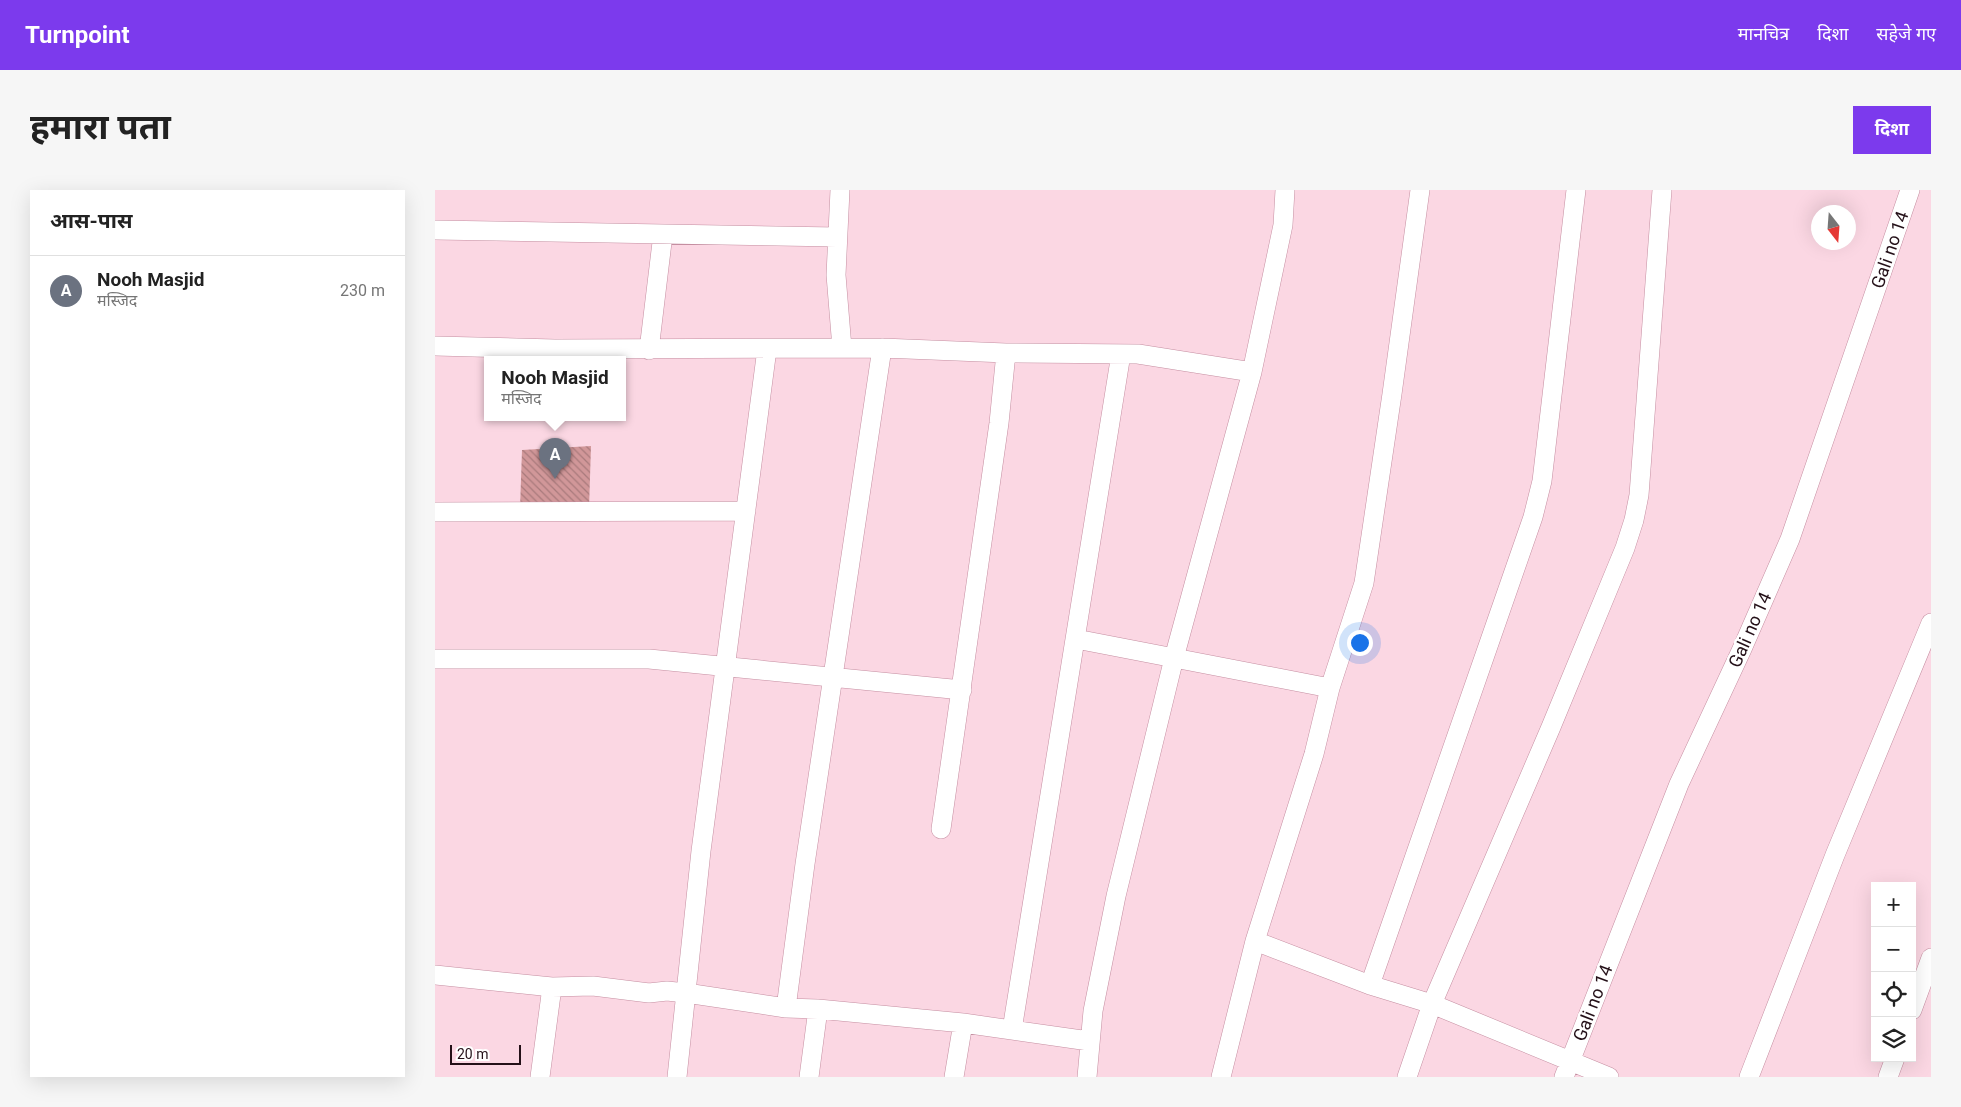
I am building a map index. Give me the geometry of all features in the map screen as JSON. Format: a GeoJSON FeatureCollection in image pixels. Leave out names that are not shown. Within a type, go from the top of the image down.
{"type":"FeatureCollection","features":[{"type":"Feature","properties":{"kind":"street"},"geometry":{"type":"LineString","coordinates":[[840,190],[837,274],[842,348]]}},
{"type":"Feature","properties":{"kind":"street"},"geometry":{"type":"LineString","coordinates":[[1087,1077],[1093,1011],[1116,896],[1175,658],[1252,372],[1283,224],[1285,190]]}},
{"type":"Feature","properties":{"kind":"street"},"geometry":{"type":"LineString","coordinates":[[1221,1077],[1255,941],[1314,754],[1330,688],[1364,583],[1420,190]]}},
{"type":"Feature","properties":{"kind":"street"},"geometry":{"type":"LineString","coordinates":[[1370,985],[1533,517],[1542,481],[1575,190]]}},
{"type":"Feature","properties":{"kind":"street"},"geometry":{"type":"LineString","coordinates":[[1407,1077],[1432,1004],[1551,727],[1635,520],[1639,495],[1662,190]]}},
{"type":"Feature","properties":{"kind":"street","name":"Gali no 14"},"geometry":{"type":"LineString","coordinates":[[1567,1069],[1679,784],[1742,649],[1790,539],[1910,190]]}},
{"type":"Feature","properties":{"kind":"street"},"geometry":{"type":"LineString","coordinates":[[435,230],[837,237]]}},
{"type":"Feature","properties":{"kind":"street"},"geometry":{"type":"LineString","coordinates":[[649,350],[663,234]]}},
{"type":"Feature","properties":{"kind":"street"},"geometry":{"type":"LineString","coordinates":[[435,346],[555,350],[882,348],[1007,353],[1138,354],[1252,372]]}},
{"type":"Feature","properties":{"kind":"street"},"geometry":{"type":"LineString","coordinates":[[787,1008],[805,864],[882,348]]}},
{"type":"Feature","properties":{"kind":"street"},"geometry":{"type":"LineString","coordinates":[[677,1077],[701,851],[767,349]]}},
{"type":"Feature","properties":{"kind":"street"},"geometry":{"type":"LineString","coordinates":[[941,829],[962,690],[1007,353]]}},
{"type":"Feature","properties":{"kind":"street"},"geometry":{"type":"LineString","coordinates":[[1012,1030],[1121,354]]}},
{"type":"Feature","properties":{"kind":"street"},"geometry":{"type":"LineString","coordinates":[[435,512],[746,511]]}},
{"type":"Feature","properties":{"kind":"street"},"geometry":{"type":"LineString","coordinates":[[1749,1077],[1835,855],[1931,623]]}},
{"type":"Feature","properties":{"kind":"street"},"geometry":{"type":"LineString","coordinates":[[1076,639],[1330,688]]}},
{"type":"Feature","properties":{"kind":"street"},"geometry":{"type":"LineString","coordinates":[[435,659],[649,659],[962,690]]}},
{"type":"Feature","properties":{"kind":"street"},"geometry":{"type":"LineString","coordinates":[[1255,941],[1370,985],[1432,1004],[1567,1069],[1609,1077]]}},
{"type":"Feature","properties":{"kind":"street"},"geometry":{"type":"LineString","coordinates":[[1916,999],[1931,958]]}},
{"type":"Feature","properties":{"kind":"street"},"geometry":{"type":"LineString","coordinates":[[435,976],[552,987],[593,986],[649,993],[687,993],[787,1008],[818,1009],[963,1023],[1089,1041]]}},
{"type":"Feature","properties":{"kind":"street"},"geometry":{"type":"LineString","coordinates":[[540,1077],[552,987]]}},
{"type":"Feature","properties":{"kind":"street"},"geometry":{"type":"LineString","coordinates":[[809,1077],[818,1009]]}},
{"type":"Feature","properties":{"kind":"street"},"geometry":{"type":"LineString","coordinates":[[955,1077],[963,1023]]}},
{"type":"Feature","properties":{"kind":"street"},"geometry":{"type":"LineString","coordinates":[[1888,1077],[1894,1062]]}},
{"type":"Feature","properties":{"kind":"building"},"geometry":{"type":"Polygon","coordinates":[[[591,446],[589,509],[520,509],[522,450],[591,446]]]}},
{"type":"Feature","properties":{"kind":"place","name":"Nooh Masjid"},"geometry":{"type":"Point","coordinates":[555,479]}}]}
